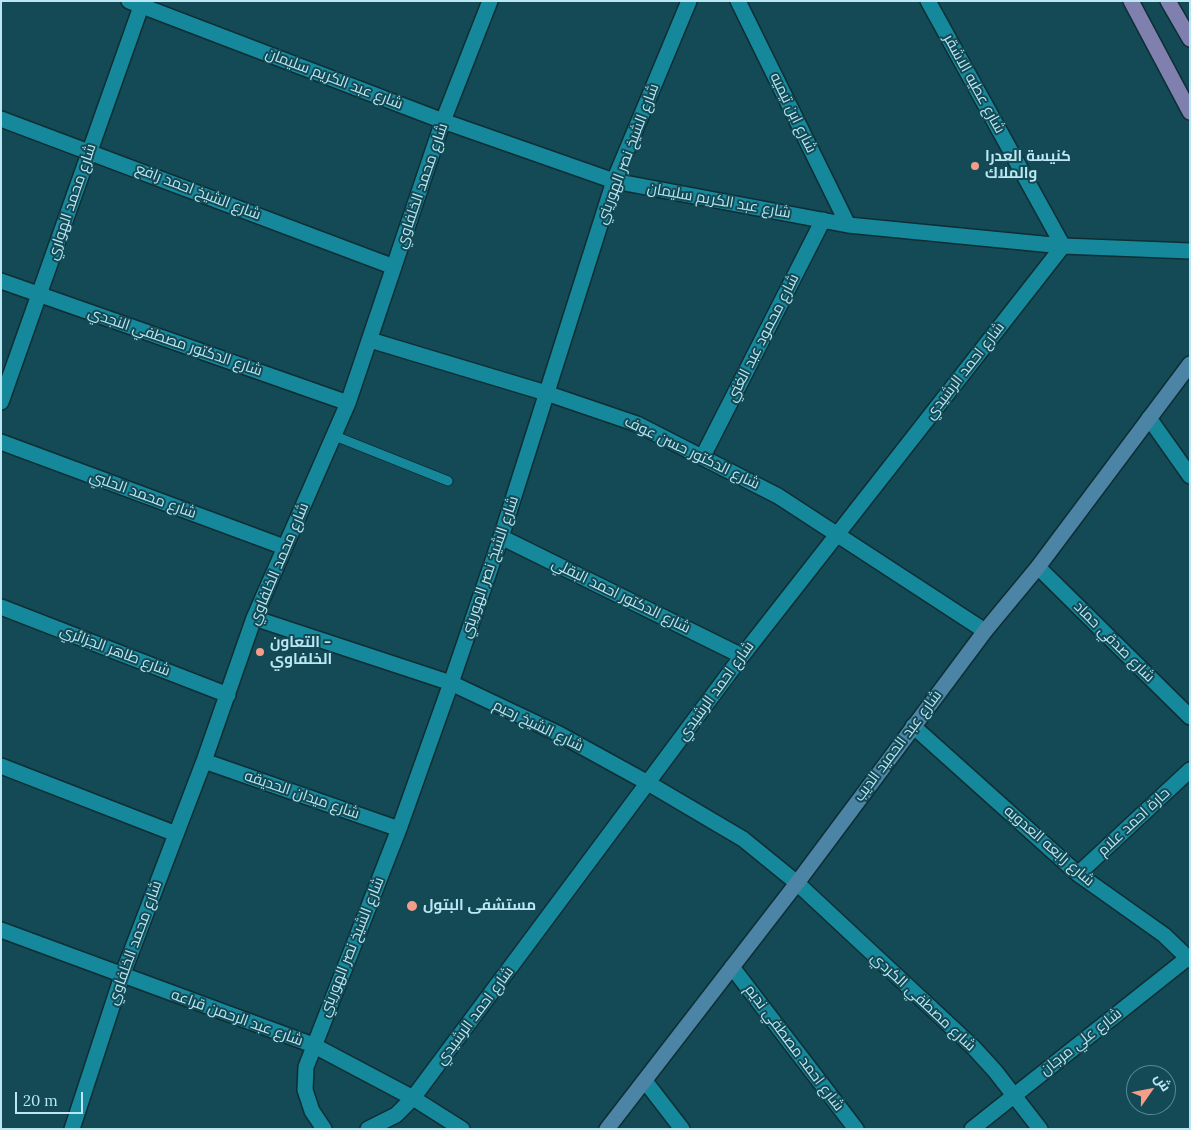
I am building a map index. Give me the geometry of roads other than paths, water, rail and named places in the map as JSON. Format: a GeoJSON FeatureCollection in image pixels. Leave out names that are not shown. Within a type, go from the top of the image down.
{"type":"FeatureCollection","features":[{"type":"Feature","properties":{"kind":"main road"},"geometry":{"type":"LineString","coordinates":[[1131,1],[1190,112]]}},
{"type":"Feature","properties":{"kind":"main road"},"geometry":{"type":"LineString","coordinates":[[1168,1],[1190,39]]}},
{"type":"Feature","properties":{"kind":"street","name":"شارع محمد الخلفاوي"},"geometry":{"type":"LineString","coordinates":[[72,1129],[122,976],[204,761],[254,618],[348,403],[443,121],[490,1]]}},
{"type":"Feature","properties":{"kind":"street","name":"شارع الشيخ نصر الهوريني"},"geometry":{"type":"LineString","coordinates":[[324,1129],[312,1112],[305,1090],[306,1066],[399,829],[451,683],[501,537],[614,181],[689,1]]}},
{"type":"Feature","properties":{"kind":"street","name":"شارع ابن تيميه"},"geometry":{"type":"LineString","coordinates":[[738,1],[848,225]]}},
{"type":"Feature","properties":{"kind":"street","name":"شارع عطيه الاشقر"},"geometry":{"type":"LineString","coordinates":[[928,1],[1063,246]]}},
{"type":"Feature","properties":{"kind":"street","name":"شارع عبد الكريم سليمان"},"geometry":{"type":"LineString","coordinates":[[137,3],[443,121],[614,181],[848,225],[1063,246],[1190,252]]}},
{"type":"Feature","properties":{"kind":"street","name":"شارع محمد الهواري"},"geometry":{"type":"LineString","coordinates":[[1,402],[89,151],[137,3]]}},
{"type":"Feature","properties":{"kind":"street","name":"شارع الشيخ احمد رافع"},"geometry":{"type":"LineString","coordinates":[[1,120],[89,151],[394,267]]}},
{"type":"Feature","properties":{"kind":"street","name":"شارع محمود عبد الغني"},"geometry":{"type":"LineString","coordinates":[[703,456],[822,220]]}},
{"type":"Feature","properties":{"kind":"street","name":"شارع احمد الرشيدي"},"geometry":{"type":"LineString","coordinates":[[368,1129],[396,1116],[414,1098],[742,656],[1063,246]]}},
{"type":"Feature","properties":{"kind":"street","name":"شارع الدكتور مصطفي النجدي"},"geometry":{"type":"LineString","coordinates":[[1,281],[348,403]]}},
{"type":"Feature","properties":{"kind":"street","name":"شارع الدكتور حسن عوف"},"geometry":{"type":"LineString","coordinates":[[370,340],[546,392],[637,424],[703,456],[778,496],[985,631]]}},
{"type":"Feature","properties":{"kind":"street","name":"شارع عبد الحميد الديب"},"geometry":{"type":"LineString","coordinates":[[606,1129],[797,883],[913,726],[985,631],[1038,567],[1190,364]]}},
{"type":"Feature","properties":{"kind":"street"},"geometry":{"type":"LineString","coordinates":[[1149,418],[1190,476]]}},
{"type":"Feature","properties":{"kind":"street","name":"شارع محمد الحلبي"},"geometry":{"type":"LineString","coordinates":[[1,442],[284,547]]}},
{"type":"Feature","properties":{"kind":"street","name":"شارع الدكتور احمد البقلي"},"geometry":{"type":"LineString","coordinates":[[501,537],[742,656]]}},
{"type":"Feature","properties":{"kind":"street","name":"شارع صدقي حماد"},"geometry":{"type":"LineString","coordinates":[[1038,567],[1190,717]]}},
{"type":"Feature","properties":{"kind":"street","name":"شارع طاهر الجزائري"},"geometry":{"type":"LineString","coordinates":[[1,606],[228,695]]}},
{"type":"Feature","properties":{"kind":"street","name":"شارع الشيخ رحيم"},"geometry":{"type":"LineString","coordinates":[[254,618],[451,683],[559,734],[648,783],[743,839],[797,883]]}},
{"type":"Feature","properties":{"kind":"street","name":"شارع رابعه العدويه"},"geometry":{"type":"LineString","coordinates":[[913,726],[1078,874],[1164,935],[1189,958]]}},
{"type":"Feature","properties":{"kind":"street","name":"شارع ميدان الحديقه"},"geometry":{"type":"LineString","coordinates":[[204,761],[399,829]]}},
{"type":"Feature","properties":{"kind":"street"},"geometry":{"type":"LineString","coordinates":[[1,766],[176,834]]}},
{"type":"Feature","properties":{"kind":"street","name":"حارة احمد علام"},"geometry":{"type":"LineString","coordinates":[[1078,874],[1190,770]]}},
{"type":"Feature","properties":{"kind":"street","name":"شارع مصطفي الكردي"},"geometry":{"type":"LineString","coordinates":[[797,883],[974,1048],[1014,1094],[1040,1129]]}},
{"type":"Feature","properties":{"kind":"street","name":"شارع عبد الرحمن قراعه"},"geometry":{"type":"LineString","coordinates":[[1,930],[313,1045],[414,1098],[462,1129]]}},
{"type":"Feature","properties":{"kind":"street","name":"شارع علي مرجان"},"geometry":{"type":"LineString","coordinates":[[972,1129],[1189,958]]}},
{"type":"Feature","properties":{"kind":"street","name":"شارع احمد مصطفي نديم"},"geometry":{"type":"LineString","coordinates":[[732,967],[856,1129]]}},
{"type":"Feature","properties":{"kind":"street"},"geometry":{"type":"LineString","coordinates":[[645,1080],[682,1129]]}},
{"type":"Feature","properties":{"kind":"lane"},"geometry":{"type":"LineString","coordinates":[[335,436],[448,481]]}},
{"type":"Feature","properties":{"kind":"place","name":"كنيسة العدرا والملاك"},"geometry":{"type":"Point","coordinates":[975,166]}},
{"type":"Feature","properties":{"kind":"place","name":"التعاون - الخلفاوي"},"geometry":{"type":"Point","coordinates":[260,652]}},
{"type":"Feature","properties":{"kind":"place","name":"مستشفى البتول"},"geometry":{"type":"Point","coordinates":[412,906]}}]}
